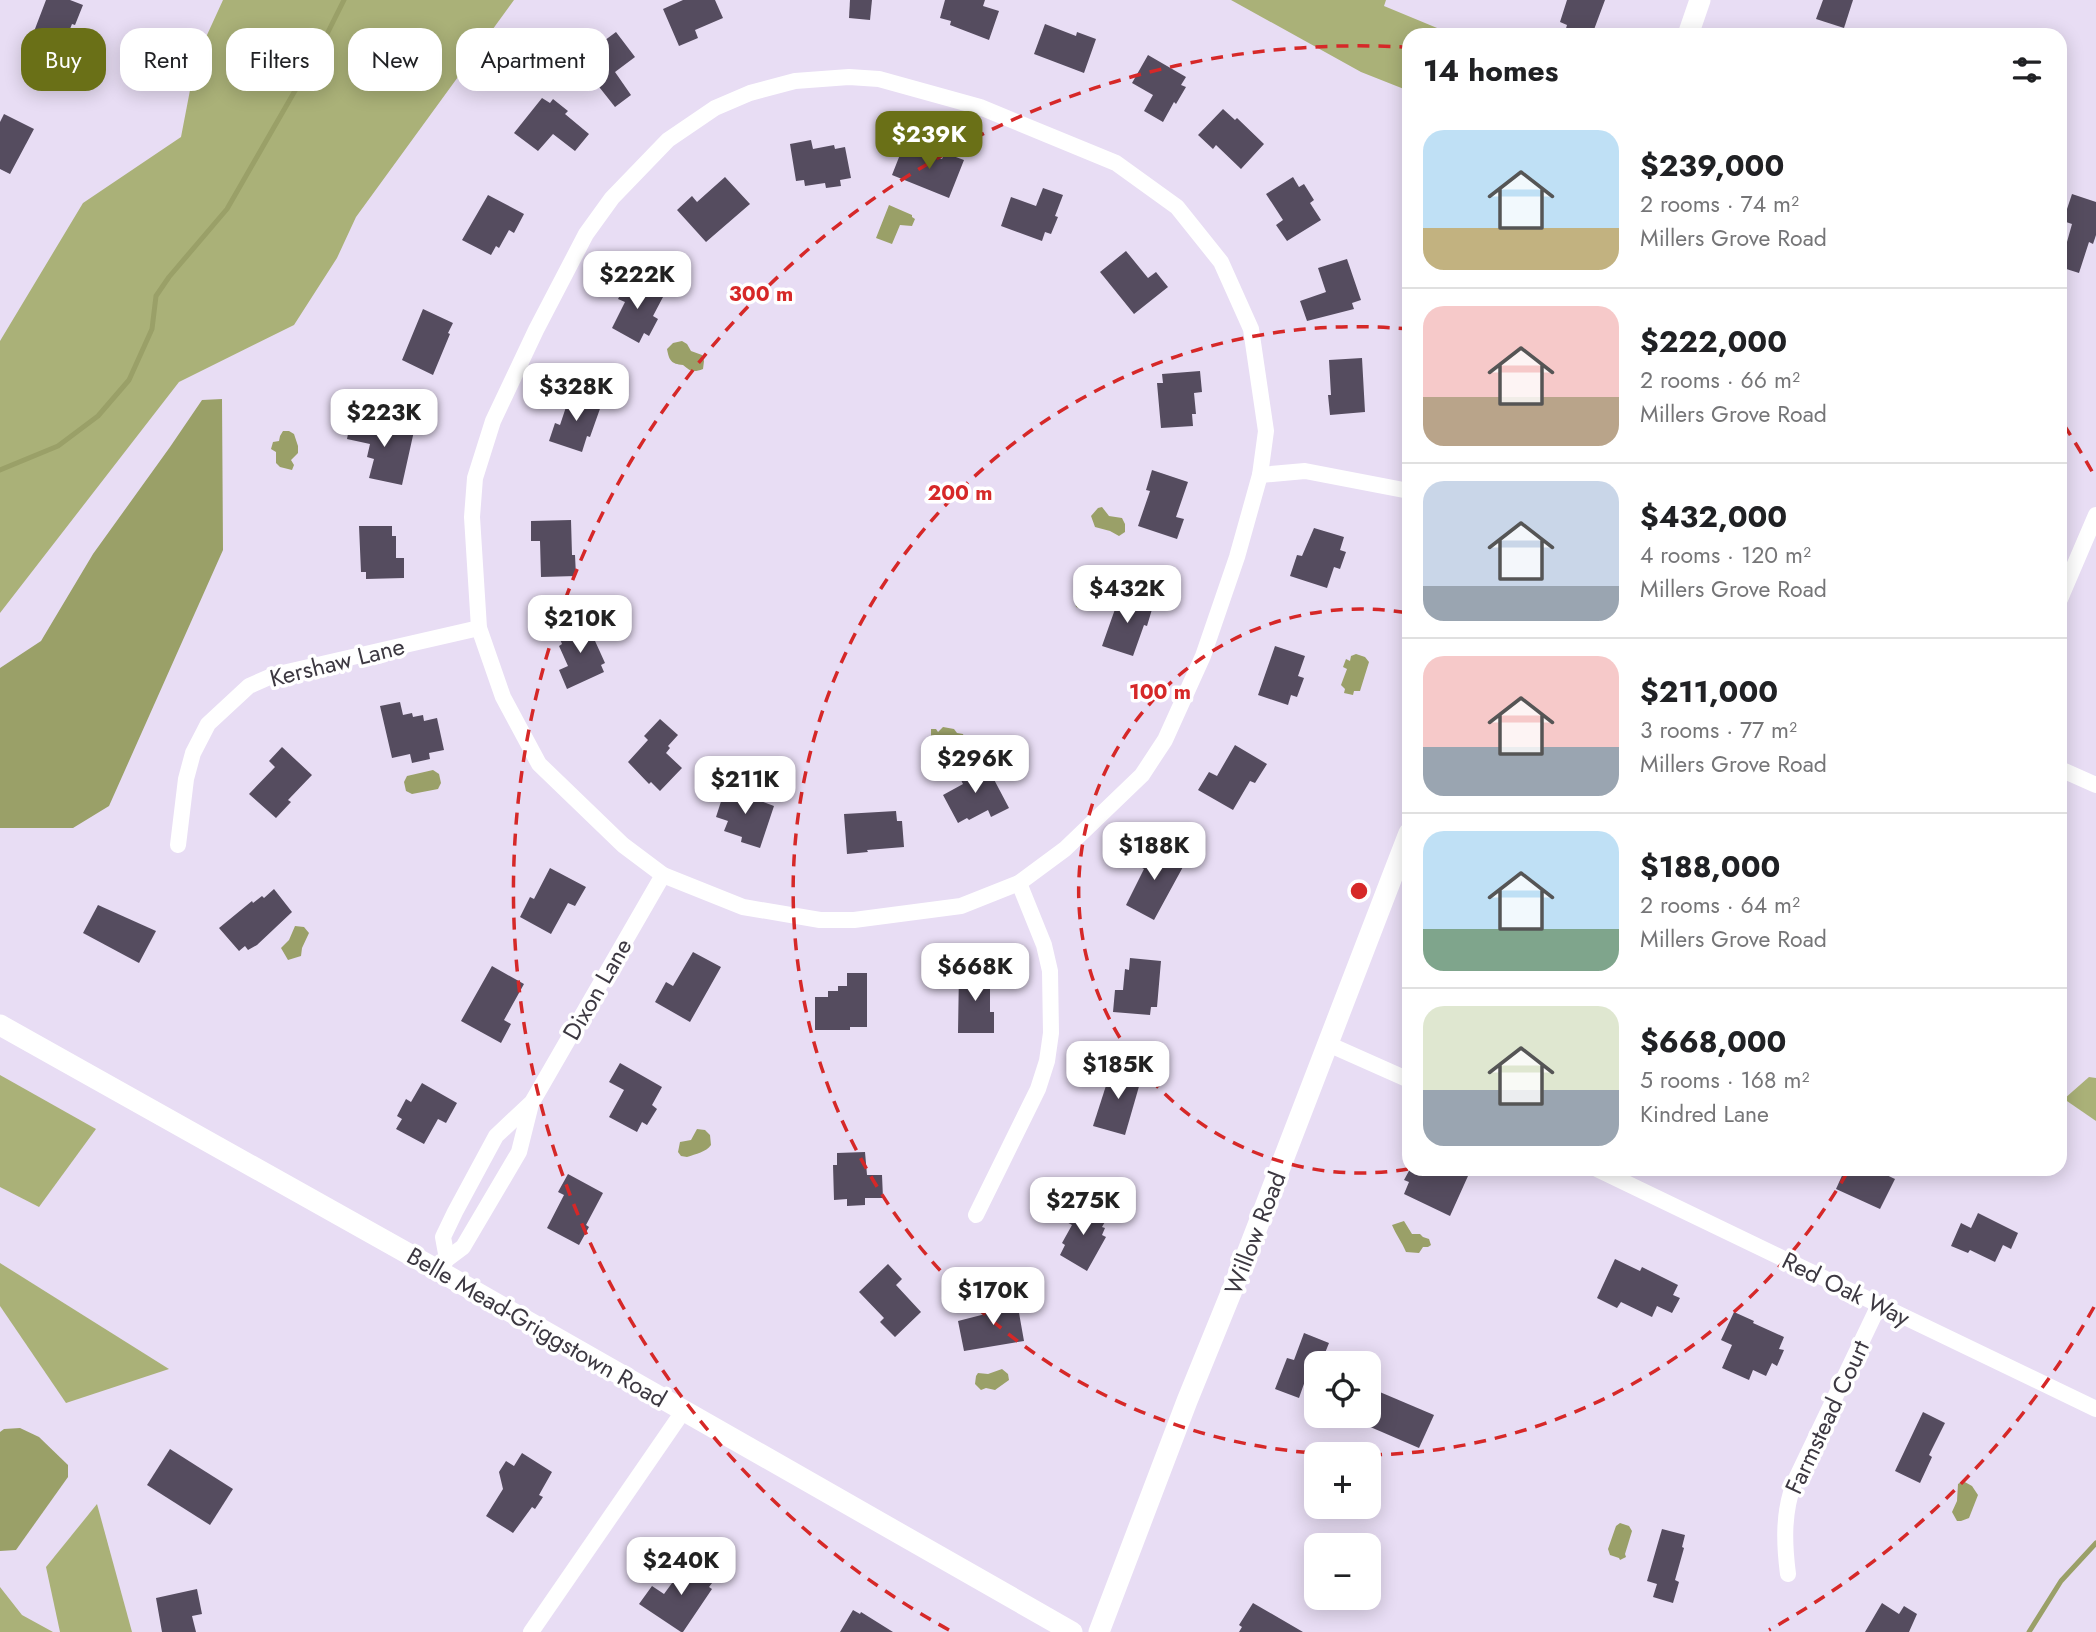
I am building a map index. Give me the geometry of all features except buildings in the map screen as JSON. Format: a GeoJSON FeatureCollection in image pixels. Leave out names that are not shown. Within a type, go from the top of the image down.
{"type":"FeatureCollection","features":[{"type":"Feature","properties":{"kind":"street"},"geometry":{"type":"LineString","coordinates":[[1690,28],[1700,0]]}},
{"type":"Feature","properties":{"kind":"street"},"geometry":{"type":"LineString","coordinates":[[849,77],[878,79],[980,107],[1116,163],[1177,207],[1221,262],[1251,329],[1266,431],[1260,475],[1237,558],[1203,656],[1165,740],[1142,775],[1065,849],[1019,883],[961,906],[854,919],[820,919],[743,907],[663,875],[623,845],[539,764],[503,697],[479,628],[471,517],[475,478],[493,421],[536,330],[586,234],[612,198],[668,140],[715,108],[750,93],[795,81],[849,77]]}},
{"type":"Feature","properties":{"kind":"street"},"geometry":{"type":"LineString","coordinates":[[1260,475],[1306,471],[1402,490]]}},
{"type":"Feature","properties":{"kind":"street"},"geometry":{"type":"LineString","coordinates":[[2067,583],[2096,515]]}},
{"type":"Feature","properties":{"kind":"street","name":"Kershaw Lane"},"geometry":{"type":"LineString","coordinates":[[178,845],[186,779],[193,753],[208,724],[248,686],[274,676],[479,628]]}},
{"type":"Feature","properties":{"kind":"street"},"geometry":{"type":"LineString","coordinates":[[2067,772],[2096,785]]}},
{"type":"Feature","properties":{"kind":"street","name":"Willow Road"},"geometry":{"type":"LineString","coordinates":[[1100,1632],[1187,1401],[1248,1251],[1402,851]]}},
{"type":"Feature","properties":{"kind":"street","name":"Dixon Lane"},"geometry":{"type":"LineString","coordinates":[[443,1265],[463,1247],[519,1152],[531,1104],[663,875]]}},
{"type":"Feature","properties":{"kind":"street"},"geometry":{"type":"LineString","coordinates":[[976,1215],[1038,1089],[1047,1061],[1051,1033],[1050,971],[1044,945],[1019,883]]}},
{"type":"Feature","properties":{"kind":"street","name":"Belle Mead-Griggstown Road"},"geometry":{"type":"LineString","coordinates":[[0,1025],[443,1265],[684,1410],[1072,1632]]}},
{"type":"Feature","properties":{"kind":"street"},"geometry":{"type":"LineString","coordinates":[[1328,1044],[1402,1077]]}},
{"type":"Feature","properties":{"kind":"street","name":"Dixon Lane"},"geometry":{"type":"LineString","coordinates":[[443,1265],[443,1237],[454,1212],[496,1136],[531,1104]]}},
{"type":"Feature","properties":{"kind":"street","name":"Red Oak Way"},"geometry":{"type":"LineString","coordinates":[[1612,1176],[2096,1409]]}},
{"type":"Feature","properties":{"kind":"street","name":"Farmstead Court"},"geometry":{"type":"LineString","coordinates":[[1788,1574],[1784,1546],[1788,1500],[1879,1305]]}},
{"type":"Feature","properties":{"kind":"street"},"geometry":{"type":"LineString","coordinates":[[531,1632],[684,1410]]}},
{"type":"Feature","properties":{"kind":"shaded area"},"geometry":{"type":"Polygon","coordinates":[[[223,0],[514,0],[494,28],[456,28],[456,80],[356,217],[337,258],[294,325],[179,382],[0,613],[0,341],[83,203],[181,137],[190,91],[212,91],[210,28],[223,0]]]}},
{"type":"Feature","properties":{"kind":"shaded area"},"geometry":{"type":"Polygon","coordinates":[[[1231,0],[1386,0],[1384,6],[1437,28],[1402,28],[1402,88],[1361,72],[1231,0]]]}},
{"type":"Feature","properties":{"kind":"shaded area"},"geometry":{"type":"Polygon","coordinates":[[[889,205],[915,219],[912,226],[900,225],[892,244],[876,238],[889,205]]]}},
{"type":"Feature","properties":{"kind":"shaded area"},"geometry":{"type":"Polygon","coordinates":[[[682,341],[691,351],[702,355],[703,369],[692,371],[671,361],[667,349],[673,343],[682,341]]]}},
{"type":"Feature","properties":{"kind":"shaded area"},"geometry":{"type":"Polygon","coordinates":[[[222,399],[223,550],[109,806],[73,828],[0,828],[0,668],[41,641],[93,554],[202,400],[222,399]]]}},
{"type":"Feature","properties":{"kind":"shaded area"},"geometry":{"type":"Polygon","coordinates":[[[283,431],[294,434],[298,446],[298,453],[291,460],[294,465],[292,470],[276,463],[276,452],[271,449],[273,442],[279,441],[283,431]]]}},
{"type":"Feature","properties":{"kind":"shaded area"},"geometry":{"type":"Polygon","coordinates":[[[1102,507],[1109,516],[1122,518],[1125,532],[1119,536],[1095,527],[1091,516],[1102,507]]]}},
{"type":"Feature","properties":{"kind":"shaded area"},"geometry":{"type":"Polygon","coordinates":[[[1085,576],[1099,581],[1101,585],[1091,608],[1085,610],[1076,607],[1075,602],[1085,576]]]}},
{"type":"Feature","properties":{"kind":"shaded area"},"geometry":{"type":"Polygon","coordinates":[[[1356,654],[1365,657],[1369,662],[1360,691],[1354,691],[1353,695],[1344,693],[1345,689],[1341,685],[1347,669],[1343,667],[1346,659],[1350,661],[1351,656],[1356,654]]]}},
{"type":"Feature","properties":{"kind":"shaded area"},"geometry":{"type":"Polygon","coordinates":[[[943,727],[963,734],[965,740],[951,748],[942,746],[936,754],[931,755],[926,752],[924,746],[931,736],[931,729],[938,732],[943,727]]]}},
{"type":"Feature","properties":{"kind":"shaded area"},"geometry":{"type":"Polygon","coordinates":[[[433,770],[439,774],[441,783],[438,789],[412,794],[406,791],[404,782],[407,776],[433,770]]]}},
{"type":"Feature","properties":{"kind":"shaded area"},"geometry":{"type":"Polygon","coordinates":[[[295,926],[304,927],[309,933],[301,956],[288,960],[281,948],[289,940],[295,926]]]}},
{"type":"Feature","properties":{"kind":"shaded area"},"geometry":{"type":"Polygon","coordinates":[[[0,1075],[96,1129],[39,1207],[0,1187],[0,1075]]]}},
{"type":"Feature","properties":{"kind":"shaded area"},"geometry":{"type":"Polygon","coordinates":[[[2089,1077],[2096,1078],[2096,1121],[2067,1101],[2067,1096],[2089,1077]]]}},
{"type":"Feature","properties":{"kind":"shaded area"},"geometry":{"type":"Polygon","coordinates":[[[697,1129],[705,1130],[710,1135],[711,1145],[697,1154],[681,1156],[678,1152],[680,1142],[691,1140],[697,1129]]]}},
{"type":"Feature","properties":{"kind":"shaded area"},"geometry":{"type":"Polygon","coordinates":[[[1404,1221],[1412,1234],[1420,1234],[1429,1239],[1431,1245],[1423,1247],[1419,1253],[1406,1252],[1392,1225],[1404,1221]]]}},
{"type":"Feature","properties":{"kind":"shaded area"},"geometry":{"type":"Polygon","coordinates":[[[0,1263],[169,1369],[66,1403],[0,1306],[0,1263]]]}},
{"type":"Feature","properties":{"kind":"shaded area"},"geometry":{"type":"Polygon","coordinates":[[[1002,1369],[1008,1374],[1009,1380],[995,1390],[981,1390],[975,1384],[978,1373],[988,1374],[1002,1369]]]}},
{"type":"Feature","properties":{"kind":"shaded area"},"geometry":{"type":"Polygon","coordinates":[[[20,1428],[39,1437],[68,1465],[68,1477],[16,1550],[0,1551],[0,1432],[4,1429],[20,1428]]]}},
{"type":"Feature","properties":{"kind":"shaded area"},"geometry":{"type":"Polygon","coordinates":[[[1963,1481],[1972,1486],[1978,1495],[1969,1518],[1957,1521],[1952,1512],[1957,1501],[1958,1484],[1963,1481]]]}},
{"type":"Feature","properties":{"kind":"shaded area"},"geometry":{"type":"Polygon","coordinates":[[[97,1504],[132,1632],[60,1632],[46,1567],[97,1504]]]}},
{"type":"Feature","properties":{"kind":"shaded area"},"geometry":{"type":"Polygon","coordinates":[[[1620,1523],[1629,1526],[1632,1531],[1626,1557],[1620,1560],[1610,1555],[1608,1549],[1616,1526],[1620,1523]]]}},
{"type":"Feature","properties":{"kind":"shaded area"},"geometry":{"type":"Polygon","coordinates":[[[0,1587],[22,1615],[53,1632],[0,1632],[0,1587]]]}},
{"type":"Feature","properties":{"kind":"waterway"},"geometry":{"type":"LineString","coordinates":[[0,470],[58,446],[98,416],[129,380],[152,329],[156,296],[227,209],[323,42],[344,0]]}},
{"type":"Feature","properties":{"kind":"waterway"},"geometry":{"type":"LineString","coordinates":[[2029,1632],[2061,1581],[2096,1543]]}}]}
